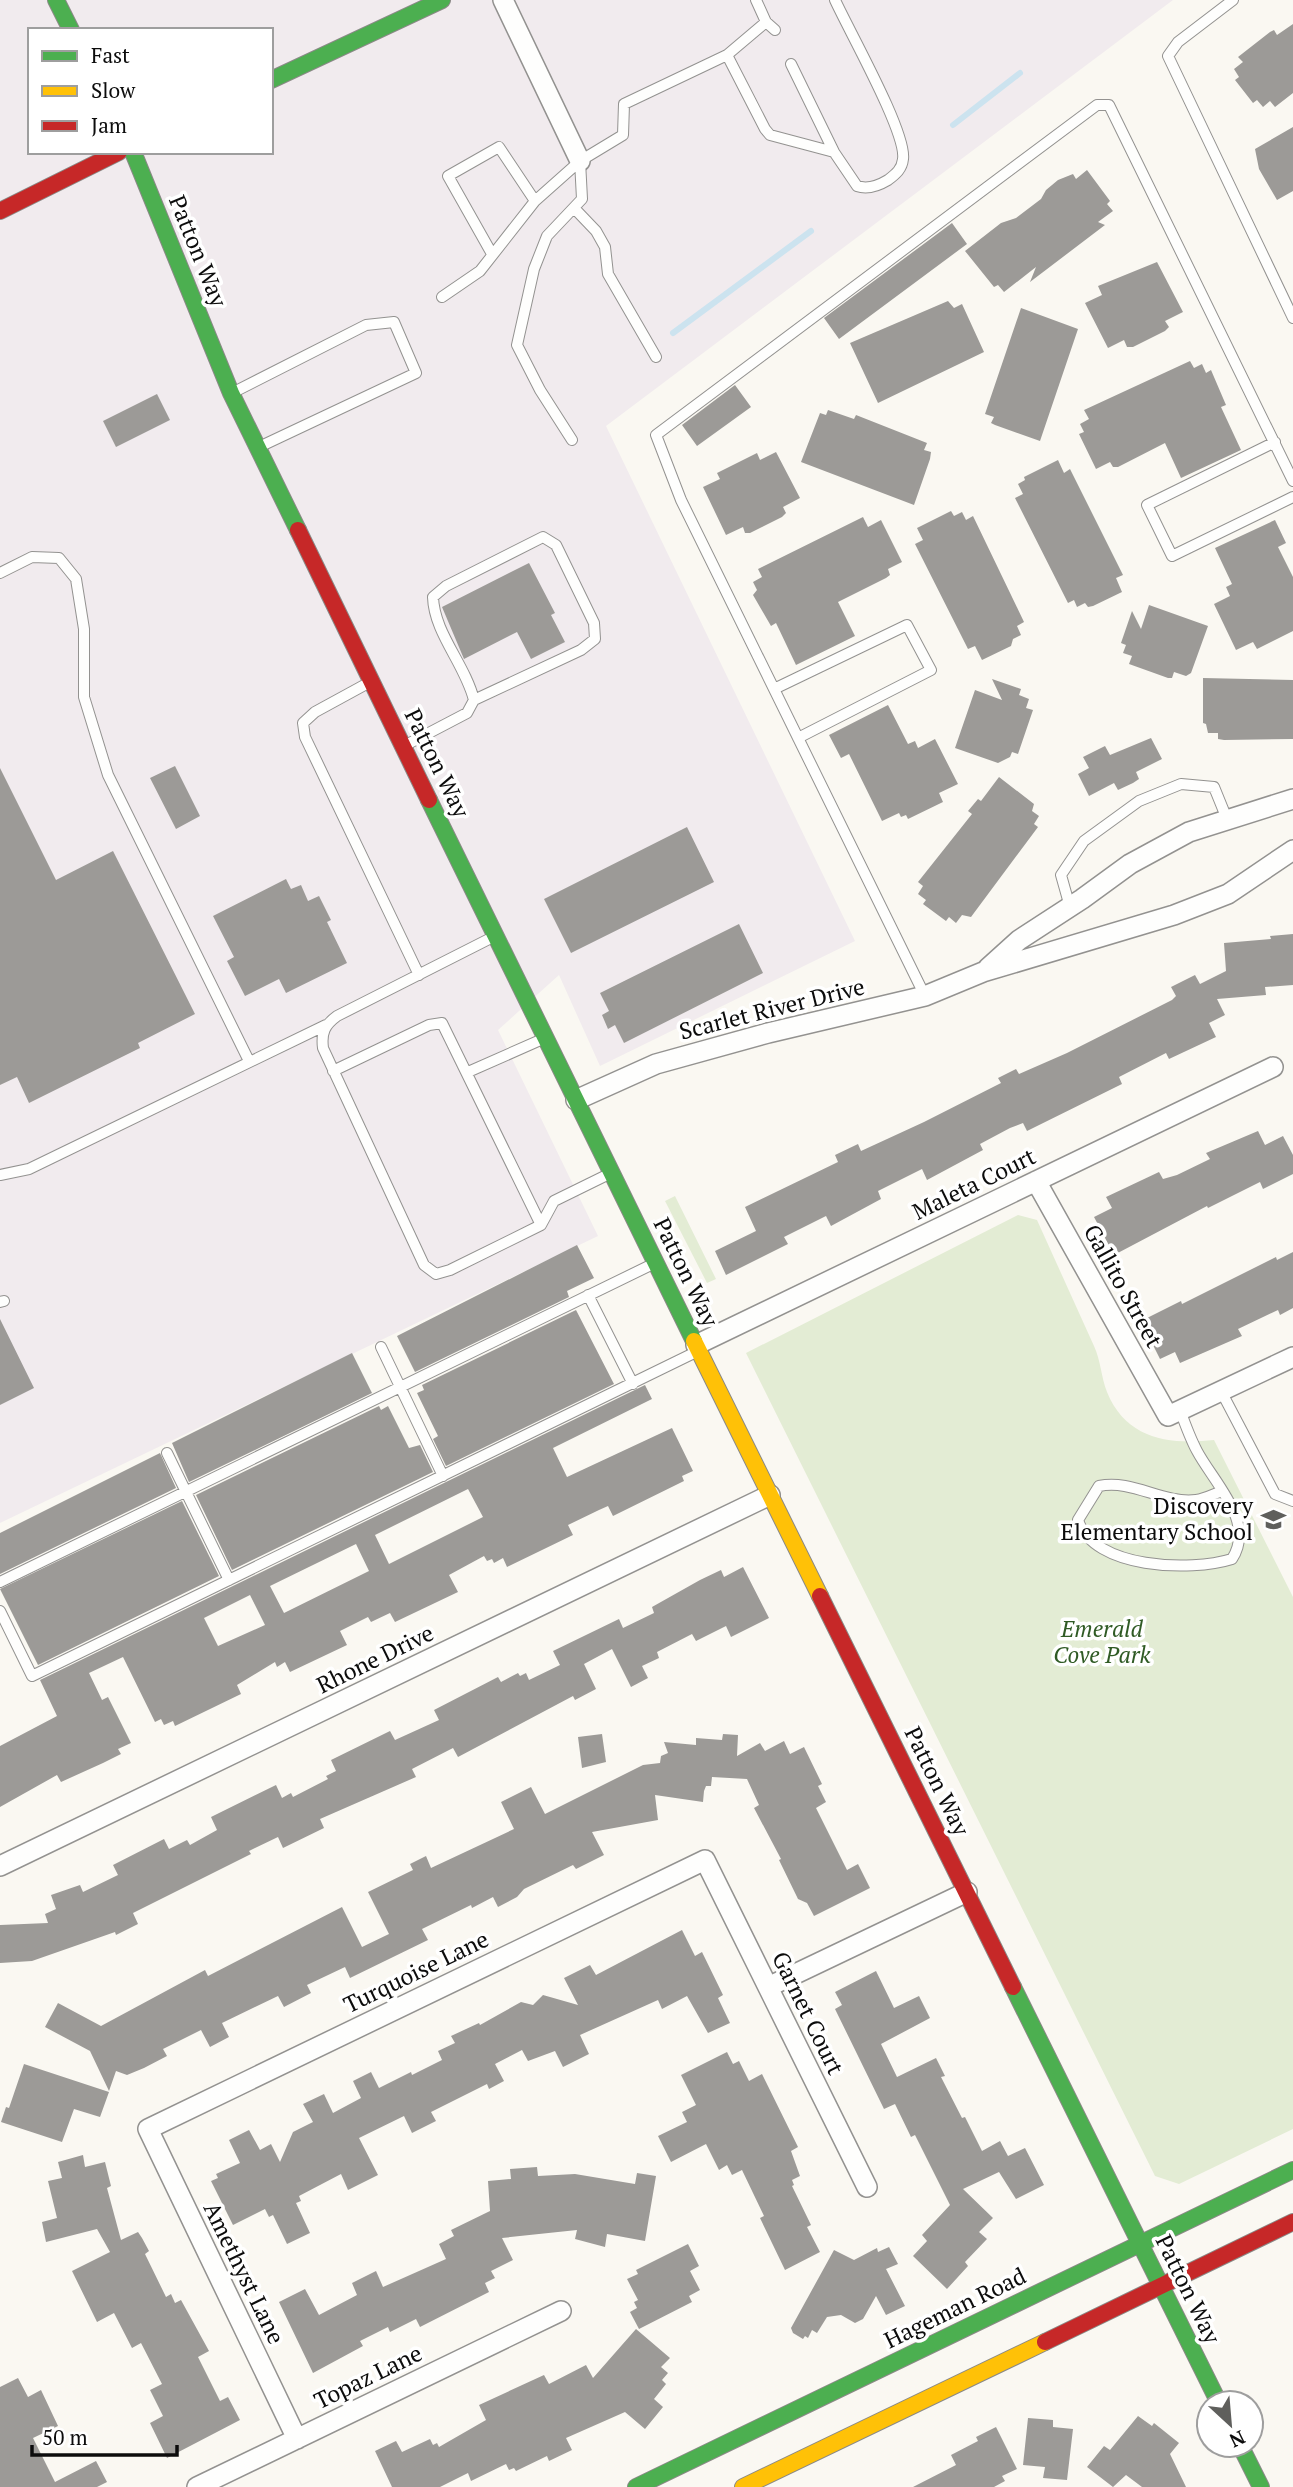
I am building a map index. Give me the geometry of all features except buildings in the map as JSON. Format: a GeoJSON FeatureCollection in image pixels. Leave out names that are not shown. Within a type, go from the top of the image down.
{"type":"FeatureCollection","features":[{"type":"Feature","properties":{"kind":"street"},"geometry":{"type":"LineString","coordinates":[[57,0],[71,28]]}},
{"type":"Feature","properties":{"kind":"street"},"geometry":{"type":"LineString","coordinates":[[273,79],[442,0]]}},
{"type":"Feature","properties":{"kind":"street"},"geometry":{"type":"LineString","coordinates":[[502,0],[580,161]]}},
{"type":"Feature","properties":{"kind":"street"},"geometry":{"type":"LineString","coordinates":[[0,211],[115,154]]}},
{"type":"Feature","properties":{"kind":"street","name":"Patton Way"},"geometry":{"type":"LineString","coordinates":[[134,154],[232,393],[258,448],[770,1495],[1212,2389]]}},
{"type":"Feature","properties":{"kind":"street","name":"Scarlet River Drive"},"geometry":{"type":"LineString","coordinates":[[983,972],[1019,940],[1130,864],[1189,832],[1293,799]]}},
{"type":"Feature","properties":{"kind":"street","name":"Scarlet River Drive"},"geometry":{"type":"LineString","coordinates":[[576,1100],[656,1065],[768,1033],[925,996],[983,972],[1174,915],[1228,894],[1293,850]]}},
{"type":"Feature","properties":{"kind":"street","name":"Maleta Court"},"geometry":{"type":"LineString","coordinates":[[698,1348],[1273,1067]]}},
{"type":"Feature","properties":{"kind":"street","name":"Gallito Street"},"geometry":{"type":"LineString","coordinates":[[1036,1181],[1174,1413]]}},
{"type":"Feature","properties":{"kind":"street"},"geometry":{"type":"LineString","coordinates":[[1174,1413],[1293,1357]]}},
{"type":"Feature","properties":{"kind":"street","name":"Rhone Drive"},"geometry":{"type":"LineString","coordinates":[[0,1866],[770,1495]]}},
{"type":"Feature","properties":{"kind":"street","name":"Garnet Court"},"geometry":{"type":"LineString","coordinates":[[705,1860],[867,2188]]}},
{"type":"Feature","properties":{"kind":"street","name":"Turquoise Lane"},"geometry":{"type":"LineString","coordinates":[[148,2129],[705,1860]]}},
{"type":"Feature","properties":{"kind":"street"},"geometry":{"type":"LineString","coordinates":[[768,1987],[967,1892]]}},
{"type":"Feature","properties":{"kind":"street","name":"Amethyst Lane"},"geometry":{"type":"LineString","coordinates":[[148,2129],[297,2439]]}},
{"type":"Feature","properties":{"kind":"street","name":"Hageman Road"},"geometry":{"type":"LineString","coordinates":[[636,2487],[1293,2170]]}},
{"type":"Feature","properties":{"kind":"street"},"geometry":{"type":"LineString","coordinates":[[743,2487],[1293,2222]]}},
{"type":"Feature","properties":{"kind":"street","name":"Topaz Lane"},"geometry":{"type":"LineString","coordinates":[[197,2487],[561,2311]]}},
{"type":"Feature","properties":{"kind":"street"},"geometry":{"type":"LineString","coordinates":[[1247,2459],[1261,2487]]}},
{"type":"Feature","properties":{"kind":"lane"},"geometry":{"type":"LineString","coordinates":[[757,0],[766,22],[775,30]]}},
{"type":"Feature","properties":{"kind":"lane"},"geometry":{"type":"LineString","coordinates":[[792,64],[834,152],[857,187],[864,189],[878,186],[893,176],[900,169],[904,157],[896,127],[835,0]]}},
{"type":"Feature","properties":{"kind":"lane"},"geometry":{"type":"LineString","coordinates":[[1233,0],[1178,41],[1168,55],[1293,318]]}},
{"type":"Feature","properties":{"kind":"lane"},"geometry":{"type":"LineString","coordinates":[[442,297],[480,271],[535,201],[580,161],[623,135],[624,104],[727,55],[766,22]]}},
{"type":"Feature","properties":{"kind":"lane"},"geometry":{"type":"LineString","coordinates":[[727,55],[770,135],[834,152]]}},
{"type":"Feature","properties":{"kind":"lane"},"geometry":{"type":"LineString","coordinates":[[925,996],[681,500],[656,435],[1097,105],[1109,105],[1293,481]]}},
{"type":"Feature","properties":{"kind":"lane"},"geometry":{"type":"LineString","coordinates":[[492,254],[448,176],[499,147],[535,201]]}},
{"type":"Feature","properties":{"kind":"lane"},"geometry":{"type":"LineString","coordinates":[[572,440],[540,390],[517,345],[534,269],[547,236],[582,200],[580,161]]}},
{"type":"Feature","properties":{"kind":"lane"},"geometry":{"type":"LineString","coordinates":[[574,208],[596,231],[605,247],[608,274],[656,357]]}},
{"type":"Feature","properties":{"kind":"lane"},"geometry":{"type":"LineString","coordinates":[[232,393],[366,325],[394,322],[416,373],[258,448]]}},
{"type":"Feature","properties":{"kind":"lane"},"geometry":{"type":"LineString","coordinates":[[1275,442],[1147,505],[1172,556],[1293,497]]}},
{"type":"Feature","properties":{"kind":"lane"},"geometry":{"type":"LineString","coordinates":[[404,746],[467,713],[474,700],[581,650],[595,639],[594,623],[556,545],[543,537],[446,586],[433,597],[434,611],[471,685],[474,700]]}},
{"type":"Feature","properties":{"kind":"lane"},"geometry":{"type":"LineString","coordinates":[[0,573],[32,557],[59,558],[76,579],[84,629],[84,697],[108,775],[249,1061]]}},
{"type":"Feature","properties":{"kind":"lane"},"geometry":{"type":"LineString","coordinates":[[774,689],[907,625],[931,670],[798,738]]}},
{"type":"Feature","properties":{"kind":"lane"},"geometry":{"type":"LineString","coordinates":[[372,682],[314,712],[303,723],[305,737],[419,975]]}},
{"type":"Feature","properties":{"kind":"lane"},"geometry":{"type":"LineString","coordinates":[[1070,907],[1061,875],[1084,841],[1139,801],[1181,785],[1214,788],[1227,819]]}},
{"type":"Feature","properties":{"kind":"lane"},"geometry":{"type":"LineString","coordinates":[[0,1175],[29,1169],[326,1025],[337,1016],[496,936]]}},
{"type":"Feature","properties":{"kind":"lane"},"geometry":{"type":"LineString","coordinates":[[333,1071],[429,1025],[442,1023],[541,1225]]}},
{"type":"Feature","properties":{"kind":"lane"},"geometry":{"type":"LineString","coordinates":[[326,1025],[321,1037],[333,1071],[424,1265],[436,1274],[450,1270],[541,1225],[555,1201],[612,1172]]}},
{"type":"Feature","properties":{"kind":"lane"},"geometry":{"type":"LineString","coordinates":[[468,1072],[546,1038]]}},
{"type":"Feature","properties":{"kind":"lane"},"geometry":{"type":"LineString","coordinates":[[0,1582],[656,1262]]}},
{"type":"Feature","properties":{"kind":"lane"},"geometry":{"type":"LineString","coordinates":[[589,1295],[633,1384]]}},
{"type":"Feature","properties":{"kind":"lane"},"geometry":{"type":"LineString","coordinates":[[381,1347],[443,1476]]}},
{"type":"Feature","properties":{"kind":"lane"},"geometry":{"type":"LineString","coordinates":[[0,1611],[32,1676],[633,1384],[698,1348]]}},
{"type":"Feature","properties":{"kind":"lane"},"geometry":{"type":"LineString","coordinates":[[1221,1391],[1275,1494],[1293,1501]]}},
{"type":"Feature","properties":{"kind":"lane"},"geometry":{"type":"LineString","coordinates":[[1174,1413],[1222,1491],[1238,1521],[1240,1547],[1232,1559],[1214,1564],[1153,1564],[1109,1553],[1092,1544],[1082,1532],[1078,1520],[1099,1486],[1112,1483],[1128,1485],[1166,1498],[1196,1500],[1222,1491]]}},
{"type":"Feature","properties":{"kind":"lane"},"geometry":{"type":"LineString","coordinates":[[167,1453],[229,1580]]}},
{"type":"Feature","properties":{"kind":"shaded area"},"geometry":{"type":"Polygon","coordinates":[[[0,0],[1173,0],[606,426],[855,941],[600,1066],[559,975],[498,1030],[598,1236],[0,1523],[0,0]]]}},
{"type":"Feature","properties":{"kind":"green space"},"geometry":{"type":"Polygon","coordinates":[[[675,1196],[716,1279],[707,1283],[665,1201],[675,1196]]]}},
{"type":"Feature","properties":{"kind":"green space","name":"Emerald Cove Park"},"geometry":{"type":"Polygon","coordinates":[[[1018,1215],[1037,1220],[1094,1346],[1107,1392],[1115,1408],[1125,1420],[1151,1436],[1181,1441],[1214,1440],[1293,1597],[1293,2129],[1179,2184],[1155,2176],[746,1353],[1018,1215]]]}},
{"type":"Feature","properties":{"kind":"waterway"},"geometry":{"type":"LineString","coordinates":[[953,125],[1020,73]]}},
{"type":"Feature","properties":{"kind":"waterway"},"geometry":{"type":"LineString","coordinates":[[673,333],[811,231]]}},
{"type":"Feature","properties":{"kind":"traffic: fast"},"geometry":{"type":"LineString","coordinates":[[56,0],[70,28]]}},
{"type":"Feature","properties":{"kind":"traffic: fast"},"geometry":{"type":"LineString","coordinates":[[273,79],[442,0]]}},
{"type":"Feature","properties":{"kind":"traffic: fast"},"geometry":{"type":"LineString","coordinates":[[134,154],[231,393],[298,530]]}},
{"type":"Feature","properties":{"kind":"traffic: fast"},"geometry":{"type":"LineString","coordinates":[[429,800],[694,1341]]}},
{"type":"Feature","properties":{"kind":"traffic: fast"},"geometry":{"type":"LineString","coordinates":[[1013,1987],[1212,2389]]}},
{"type":"Feature","properties":{"kind":"traffic: fast"},"geometry":{"type":"LineString","coordinates":[[636,2487],[1293,2170]]}},
{"type":"Feature","properties":{"kind":"traffic: fast"},"geometry":{"type":"LineString","coordinates":[[1247,2459],[1261,2487]]}},
{"type":"Feature","properties":{"kind":"traffic: slow"},"geometry":{"type":"LineString","coordinates":[[694,1341],[820,1596]]}},
{"type":"Feature","properties":{"kind":"traffic: slow"},"geometry":{"type":"LineString","coordinates":[[743,2487],[1045,2342]]}},
{"type":"Feature","properties":{"kind":"traffic: jam"},"geometry":{"type":"LineString","coordinates":[[0,211],[115,154]]}},
{"type":"Feature","properties":{"kind":"traffic: jam"},"geometry":{"type":"LineString","coordinates":[[298,530],[429,800]]}},
{"type":"Feature","properties":{"kind":"traffic: jam"},"geometry":{"type":"LineString","coordinates":[[820,1596],[1013,1987]]}},
{"type":"Feature","properties":{"kind":"traffic: jam"},"geometry":{"type":"LineString","coordinates":[[1045,2342],[1293,2222]]}},
{"type":"Feature","properties":{"kind":"place","name":"Discovery Elementary School"},"geometry":{"type":"Point","coordinates":[1273,1519]}}]}
